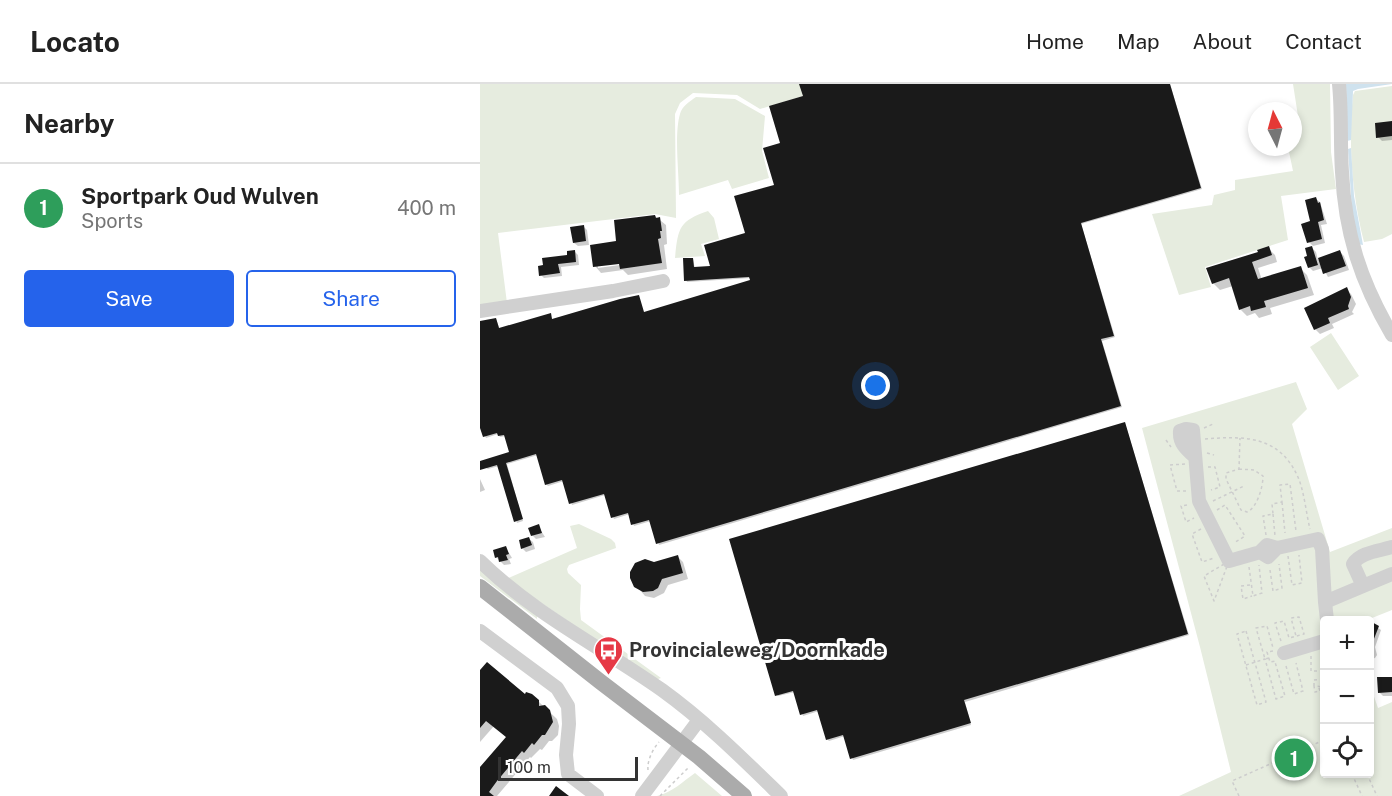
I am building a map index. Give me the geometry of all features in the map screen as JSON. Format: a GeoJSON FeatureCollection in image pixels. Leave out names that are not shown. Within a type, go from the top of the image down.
{"type":"FeatureCollection","features":[{"type":"Feature","properties":{"kind":"main road"},"geometry":{"type":"LineString","coordinates":[[480,587],[699,757],[744,796]]}},
{"type":"Feature","properties":{"kind":"street"},"geometry":{"type":"LineString","coordinates":[[1339,84],[1342,174],[1349,237],[1363,277],[1392,335]]}},
{"type":"Feature","properties":{"kind":"street"},"geometry":{"type":"LineString","coordinates":[[480,311],[663,281]]}},
{"type":"Feature","properties":{"kind":"street"},"geometry":{"type":"LineString","coordinates":[[1195,463],[1202,506],[1226,555],[1268,554],[1318,539],[1322,549],[1326,616]]}},
{"type":"Feature","properties":{"kind":"street"},"geometry":{"type":"LineString","coordinates":[[1363,586],[1353,564],[1355,560],[1392,547]]}},
{"type":"Feature","properties":{"kind":"street"},"geometry":{"type":"LineString","coordinates":[[480,561],[532,606],[662,690],[716,733],[781,796]]}},
{"type":"Feature","properties":{"kind":"street"},"geometry":{"type":"LineString","coordinates":[[1325,602],[1392,574]]}},
{"type":"Feature","properties":{"kind":"street"},"geometry":{"type":"LineString","coordinates":[[480,631],[556,688],[568,706],[566,755],[568,774],[597,796]]}},
{"type":"Feature","properties":{"kind":"street"},"geometry":{"type":"LineString","coordinates":[[1282,653],[1318,644]]}},
{"type":"Feature","properties":{"kind":"street"},"geometry":{"type":"LineString","coordinates":[[645,792],[699,720]]}},
{"type":"Feature","properties":{"kind":"path"},"geometry":{"type":"LineString","coordinates":[[1213,424],[1204,427],[1206,452],[1214,455]]}},
{"type":"Feature","properties":{"kind":"path"},"geometry":{"type":"LineString","coordinates":[[1205,439],[1240,437],[1261,441],[1276,449],[1286,458],[1298,475],[1312,539]]}},
{"type":"Feature","properties":{"kind":"path"},"geometry":{"type":"LineString","coordinates":[[1239,469],[1240,437]]}},
{"type":"Feature","properties":{"kind":"path"},"geometry":{"type":"LineString","coordinates":[[1202,506],[1177,491],[1170,465],[1195,463],[1215,467],[1220,487],[1202,506],[1186,522],[1181,506],[1202,506],[1225,505],[1245,536],[1204,576],[1214,601],[1226,555]]}},
{"type":"Feature","properties":{"kind":"path"},"geometry":{"type":"LineString","coordinates":[[1239,469],[1254,470],[1263,476],[1251,511],[1241,510],[1226,478],[1226,473],[1239,469]]}},
{"type":"Feature","properties":{"kind":"path"},"geometry":{"type":"LineString","coordinates":[[1285,534],[1280,485],[1290,484],[1296,532]]}},
{"type":"Feature","properties":{"kind":"path"},"geometry":{"type":"LineString","coordinates":[[1226,555],[1202,562],[1192,534],[1202,506],[1244,486]]}},
{"type":"Feature","properties":{"kind":"path"},"geometry":{"type":"LineString","coordinates":[[1252,596],[1251,585],[1268,554],[1272,504],[1282,502]]}},
{"type":"Feature","properties":{"kind":"path"},"geometry":{"type":"LineString","coordinates":[[1268,554],[1282,588],[1273,591],[1268,554],[1263,516],[1273,514]]}},
{"type":"Feature","properties":{"kind":"path"},"geometry":{"type":"LineString","coordinates":[[1268,554],[1292,585],[1302,583],[1299,553]]}},
{"type":"Feature","properties":{"kind":"path"},"geometry":{"type":"LineString","coordinates":[[1251,585],[1241,586],[1243,599],[1262,593],[1258,562],[1268,554]]}},
{"type":"Feature","properties":{"kind":"path"},"geometry":{"type":"LineString","coordinates":[[1289,638],[1304,634],[1299,617],[1291,618],[1296,636]]}},
{"type":"Feature","properties":{"kind":"path"},"geometry":{"type":"LineString","coordinates":[[1282,653],[1285,696],[1276,699],[1256,628],[1267,626],[1282,653],[1303,691],[1294,694],[1282,653],[1275,623],[1284,621],[1289,638],[1282,653]]}},
{"type":"Feature","properties":{"kind":"path"},"geometry":{"type":"LineString","coordinates":[[1246,631],[1255,662],[1266,702],[1257,705],[1237,634],[1246,631]]}},
{"type":"Feature","properties":{"kind":"path"},"geometry":{"type":"LineString","coordinates":[[1311,671],[1318,644]]}},
{"type":"Feature","properties":{"kind":"path"},"geometry":{"type":"LineString","coordinates":[[1245,665],[1269,658]]}},
{"type":"Feature","properties":{"kind":"path"},"geometry":{"type":"LineString","coordinates":[[1307,671],[1320,671]]}},
{"type":"Feature","properties":{"kind":"path"},"geometry":{"type":"LineString","coordinates":[[1314,686],[1319,686],[1320,691],[1315,692],[1314,686],[1314,680],[1320,679]]}},
{"type":"Feature","properties":{"kind":"path"},"geometry":{"type":"LineString","coordinates":[[645,792],[647,765],[654,747],[667,732]]}},
{"type":"Feature","properties":{"kind":"path"},"geometry":{"type":"LineString","coordinates":[[1239,796],[1232,781],[1320,742]]}},
{"type":"Feature","properties":{"kind":"path"},"geometry":{"type":"LineString","coordinates":[[1354,778],[1362,796]]}},
{"type":"Feature","properties":{"kind":"path"},"geometry":{"type":"LineString","coordinates":[[1369,778],[1377,796]]}},
{"type":"Feature","properties":{"kind":"shaded area"},"geometry":{"type":"Polygon","coordinates":[[[480,84],[800,84],[803,96],[760,109],[737,95],[693,93],[680,103],[675,114],[676,218],[655,214],[498,233],[507,303],[480,308],[480,84]]]}},
{"type":"Feature","properties":{"kind":"shaded area"},"geometry":{"type":"Polygon","coordinates":[[[1293,84],[1330,84],[1331,152],[1336,189],[1281,196],[1288,240],[1205,267],[1211,287],[1179,295],[1152,214],[1212,205],[1214,195],[1235,190],[1235,180],[1293,171],[1290,156],[1302,156],[1302,102],[1296,102],[1293,84]]]}},
{"type":"Feature","properties":{"kind":"shaded area"},"geometry":{"type":"Polygon","coordinates":[[[1392,86],[1392,234],[1382,239],[1364,242],[1352,169],[1353,95],[1355,91],[1392,86]]]}},
{"type":"Feature","properties":{"kind":"shaded area"},"geometry":{"type":"Polygon","coordinates":[[[696,97],[735,99],[765,116],[762,151],[769,178],[732,189],[728,180],[679,195],[678,122],[682,109],[696,97]]]}},
{"type":"Feature","properties":{"kind":"shaded area"},"geometry":{"type":"Polygon","coordinates":[[[708,211],[714,218],[719,239],[701,244],[705,256],[675,258],[677,239],[682,227],[691,218],[708,211]]]}},
{"type":"Feature","properties":{"kind":"shaded area"},"geometry":{"type":"Polygon","coordinates":[[[1331,333],[1359,376],[1338,390],[1310,347],[1331,333]]]}},
{"type":"Feature","properties":{"kind":"shaded area"},"geometry":{"type":"Polygon","coordinates":[[[1296,382],[1307,409],[1292,424],[1330,552],[1392,528],[1392,610],[1374,617],[1320,616],[1320,778],[1374,778],[1374,696],[1378,708],[1392,702],[1392,796],[1179,796],[1231,772],[1142,428],[1296,382]]]}},
{"type":"Feature","properties":{"kind":"shaded area"},"geometry":{"type":"Polygon","coordinates":[[[579,524],[611,539],[616,548],[569,565],[567,569],[568,573],[581,585],[581,620],[661,678],[655,680],[506,579],[577,548],[570,526],[579,524]]]}},
{"type":"Feature","properties":{"kind":"shaded area"},"geometry":{"type":"Polygon","coordinates":[[[480,567],[537,614],[537,619],[480,576],[480,567]]]}},
{"type":"Feature","properties":{"kind":"shaded area"},"geometry":{"type":"Polygon","coordinates":[[[695,773],[722,796],[657,796],[673,789],[695,773]]]}},
{"type":"Feature","properties":{"kind":"water"},"geometry":{"type":"Polygon","coordinates":[[[1346,84],[1392,84],[1353,91],[1351,140],[1347,141],[1346,84]]]}},
{"type":"Feature","properties":{"kind":"water"},"geometry":{"type":"Polygon","coordinates":[[[1351,148],[1354,196],[1363,245],[1358,244],[1352,211],[1348,149],[1351,148]]]}},
{"type":"Feature","properties":{"kind":"building"},"geometry":{"type":"Polygon","coordinates":[[[799,84],[1170,84],[1201,188],[1081,223],[1114,336],[1101,339],[1121,406],[656,544],[649,520],[631,525],[628,513],[611,518],[604,494],[569,504],[562,480],[545,485],[536,454],[506,463],[523,519],[514,522],[497,465],[480,470],[480,461],[509,452],[504,435],[498,436],[497,433],[483,437],[480,428],[480,321],[496,318],[499,328],[551,313],[552,319],[639,295],[644,312],[750,280],[749,277],[684,281],[683,258],[693,258],[694,267],[710,266],[704,245],[745,233],[734,196],[774,185],[763,148],[780,143],[769,106],[803,96],[799,84]]]}},
{"type":"Feature","properties":{"kind":"building"},"geometry":{"type":"Polygon","coordinates":[[[1392,121],[1392,136],[1376,138],[1375,123],[1392,121]]]}},
{"type":"Feature","properties":{"kind":"building"},"geometry":{"type":"Polygon","coordinates":[[[1316,197],[1318,203],[1320,202],[1324,220],[1318,222],[1322,239],[1307,243],[1301,224],[1310,221],[1305,200],[1316,197]]]}},
{"type":"Feature","properties":{"kind":"building"},"geometry":{"type":"Polygon","coordinates":[[[655,215],[656,218],[660,217],[662,231],[660,231],[661,238],[658,239],[662,263],[620,269],[619,264],[593,267],[590,245],[616,241],[614,220],[655,215]]]}},
{"type":"Feature","properties":{"kind":"building"},"geometry":{"type":"Polygon","coordinates":[[[584,225],[586,241],[573,243],[570,227],[584,225]]]}},
{"type":"Feature","properties":{"kind":"building"},"geometry":{"type":"Polygon","coordinates":[[[1269,246],[1272,255],[1252,262],[1258,279],[1301,266],[1308,288],[1264,301],[1266,307],[1251,311],[1250,306],[1239,310],[1229,278],[1212,284],[1206,268],[1258,252],[1257,250],[1269,246]]]}},
{"type":"Feature","properties":{"kind":"building"},"geometry":{"type":"Polygon","coordinates":[[[1312,246],[1318,265],[1308,268],[1304,257],[1307,256],[1305,248],[1312,246]]]}},
{"type":"Feature","properties":{"kind":"building"},"geometry":{"type":"Polygon","coordinates":[[[575,250],[576,262],[558,264],[560,273],[539,276],[538,266],[543,265],[542,258],[567,255],[567,251],[575,250]]]}},
{"type":"Feature","properties":{"kind":"building"},"geometry":{"type":"Polygon","coordinates":[[[1340,250],[1346,266],[1323,274],[1318,258],[1340,250]]]}},
{"type":"Feature","properties":{"kind":"building"},"geometry":{"type":"Polygon","coordinates":[[[1347,287],[1351,297],[1349,309],[1328,318],[1330,323],[1314,330],[1304,308],[1347,287]]]}},
{"type":"Feature","properties":{"kind":"building"},"geometry":{"type":"Polygon","coordinates":[[[1125,422],[1188,634],[964,700],[971,723],[850,759],[843,735],[826,740],[817,710],[800,715],[793,691],[775,696],[729,539],[1125,422]]]}},
{"type":"Feature","properties":{"kind":"building"},"geometry":{"type":"Polygon","coordinates":[[[539,524],[542,533],[531,536],[528,528],[539,524]]]}},
{"type":"Feature","properties":{"kind":"building"},"geometry":{"type":"Polygon","coordinates":[[[529,537],[532,545],[521,549],[519,540],[529,537]]]}},
{"type":"Feature","properties":{"kind":"building"},"geometry":{"type":"Polygon","coordinates":[[[506,546],[509,554],[506,555],[508,560],[499,562],[493,550],[506,546]]]}},
{"type":"Feature","properties":{"kind":"building"},"geometry":{"type":"Polygon","coordinates":[[[678,555],[683,573],[662,579],[658,588],[653,591],[643,592],[634,587],[630,572],[635,563],[645,559],[654,562],[678,555]]]}},
{"type":"Feature","properties":{"kind":"building"},"geometry":{"type":"Polygon","coordinates":[[[1374,623],[1379,626],[1374,639],[1374,623]]]}},
{"type":"Feature","properties":{"kind":"building"},"geometry":{"type":"Polygon","coordinates":[[[487,662],[525,694],[526,692],[532,694],[539,700],[539,706],[545,705],[550,710],[553,722],[545,735],[542,735],[534,745],[532,743],[524,753],[522,751],[497,781],[489,792],[494,796],[480,796],[480,767],[506,737],[486,721],[480,728],[480,670],[487,662]]]}},
{"type":"Feature","properties":{"kind":"building"},"geometry":{"type":"Polygon","coordinates":[[[1377,677],[1392,677],[1392,692],[1378,693],[1377,677]]]}},
{"type":"Feature","properties":{"kind":"building"},"geometry":{"type":"Polygon","coordinates":[[[556,786],[569,796],[549,796],[556,786]]]}},
{"type":"Feature","properties":{"kind":"place","name":"Provincialeweg/Doornkade"},"geometry":{"type":"Point","coordinates":[608,676]}},
{"type":"Feature","properties":{"kind":"place","name":"Sportpark Oud Wulven"},"geometry":{"type":"Point","coordinates":[1294,758]}}]}
